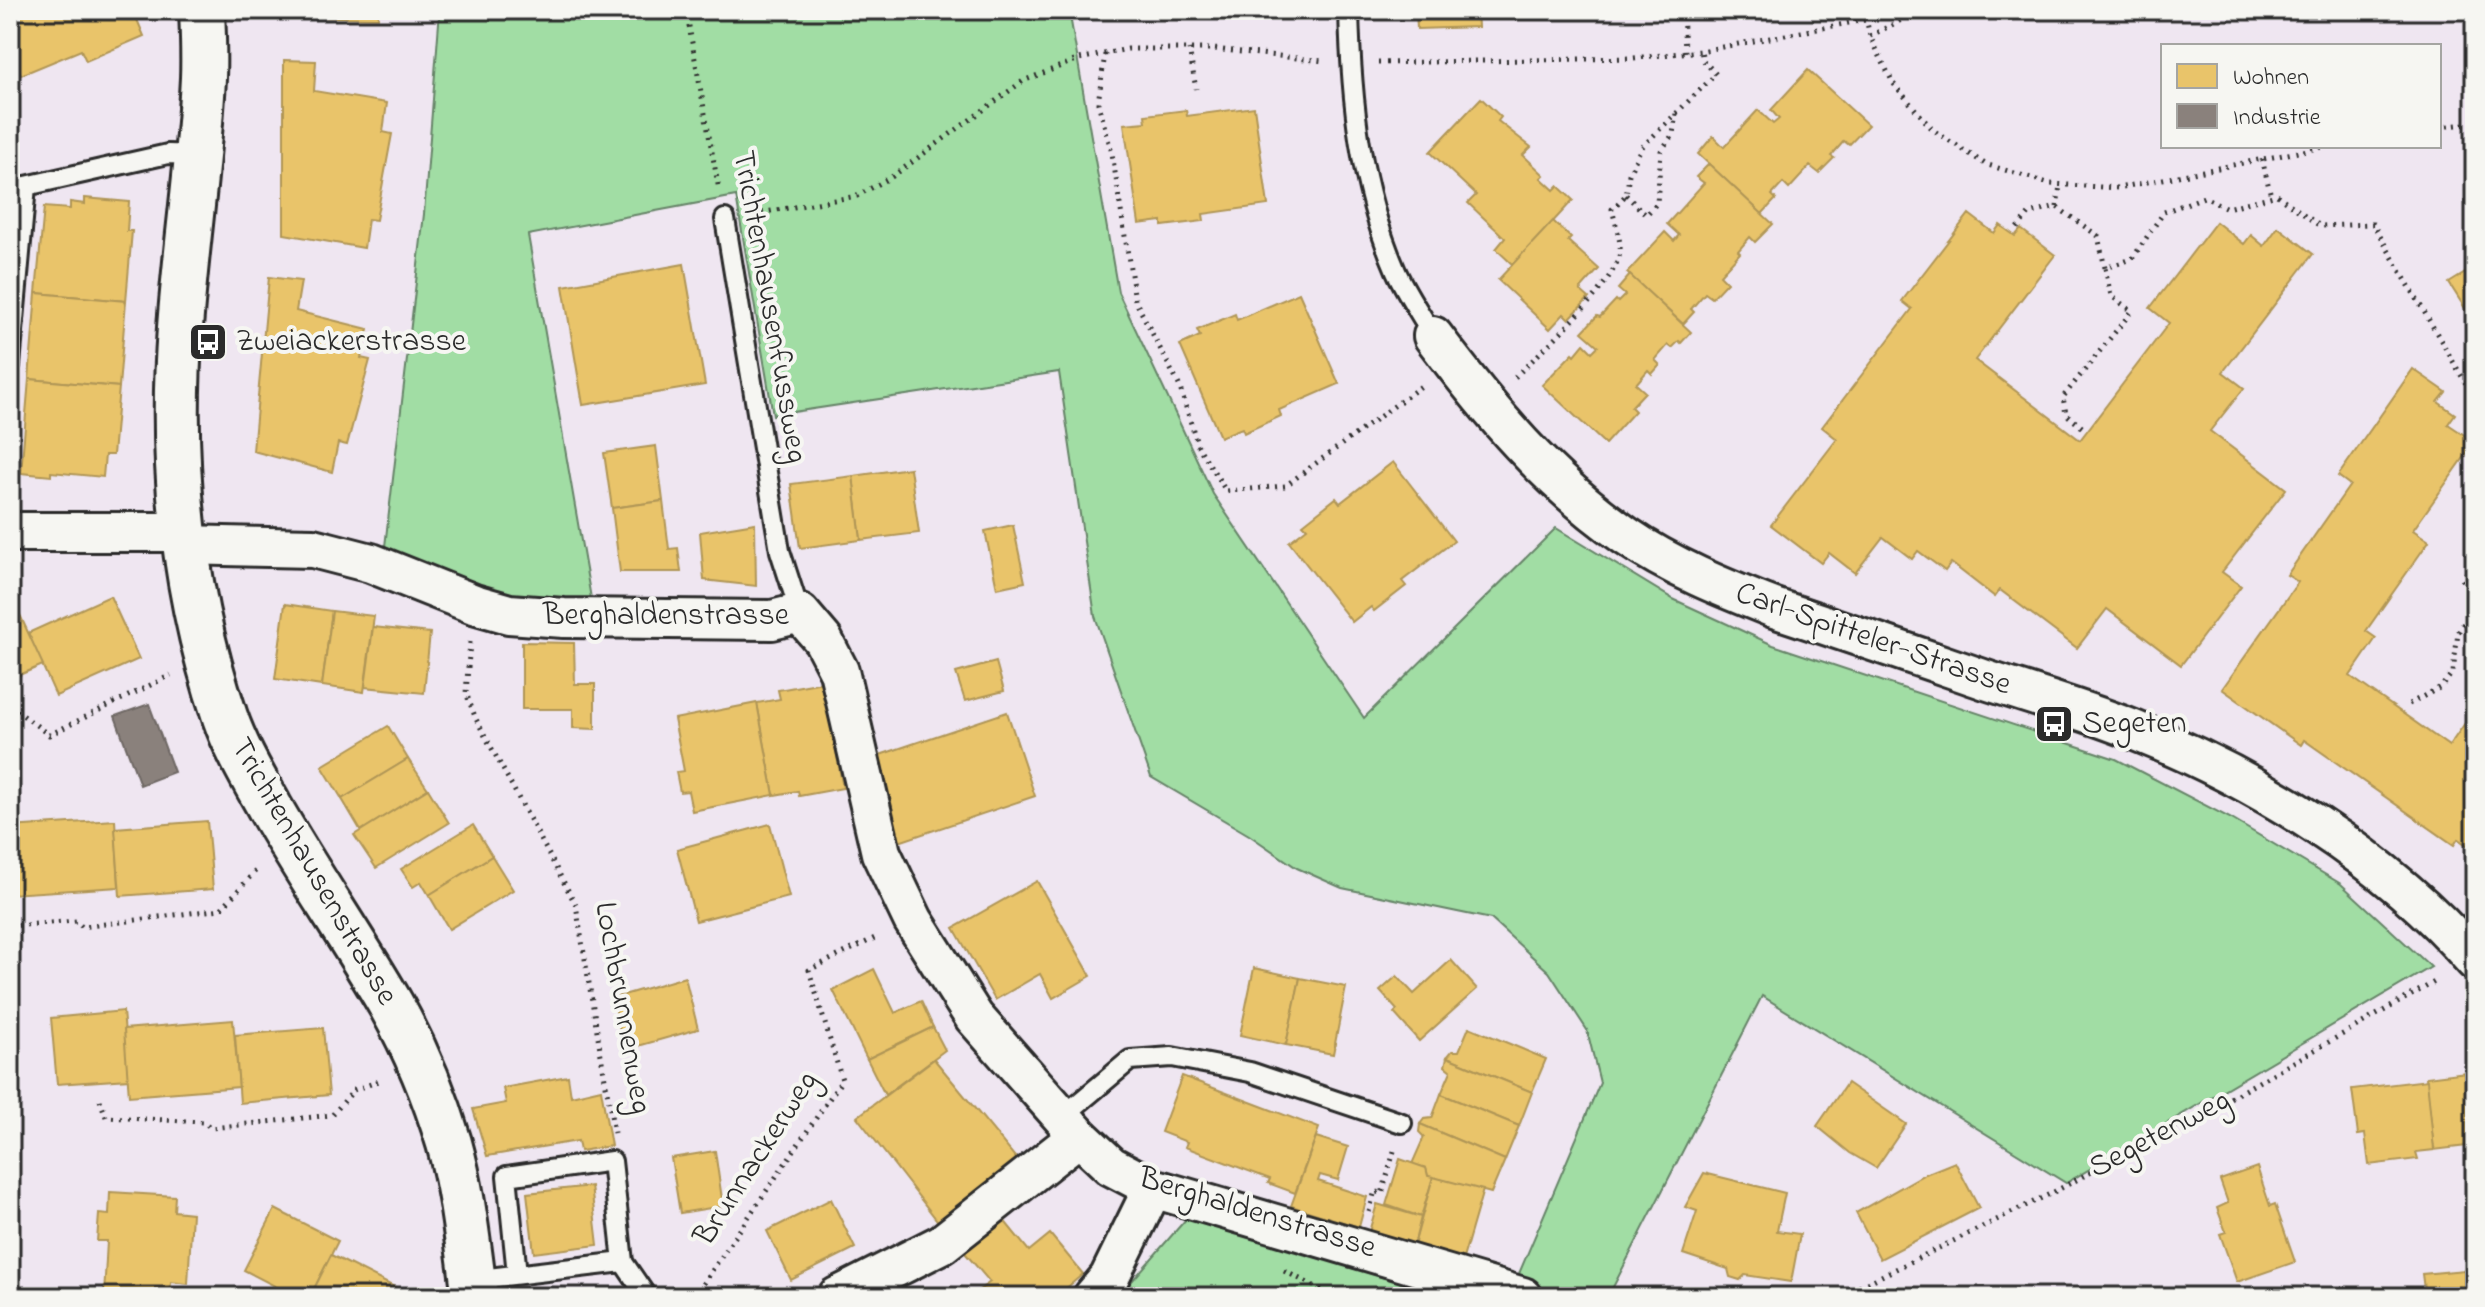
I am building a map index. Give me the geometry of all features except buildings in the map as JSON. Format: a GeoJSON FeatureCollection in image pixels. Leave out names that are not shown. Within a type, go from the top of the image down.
{"type":"FeatureCollection","features":[{"type":"Feature","properties":{"kind":"street","name":"Trichtenhausenstrasse"},"geometry":{"type":"LineString","coordinates":[[202,10],[204,74],[180,337],[178,472],[183,538],[198,621],[226,719],[244,761],[286,836],[392,1007],[421,1066],[449,1145],[464,1212],[474,1289]]}},
{"type":"Feature","properties":{"kind":"street","name":"Carl-Spitteler-Strasse"},"geometry":{"type":"LineString","coordinates":[[1443,349],[1524,450],[1586,506],[1649,550],[1718,586],[1774,608],[2128,727],[2228,772],[2328,834],[2395,883],[2443,924],[2475,959]]}},
{"type":"Feature","properties":{"kind":"street"},"geometry":{"type":"LineString","coordinates":[[10,532],[183,538]]}},
{"type":"Feature","properties":{"kind":"street","name":"Berghaldenstrasse"},"geometry":{"type":"LineString","coordinates":[[183,538],[313,548],[371,563],[474,604],[509,614],[564,618],[772,620],[800,613],[823,640],[839,671],[881,853],[913,920],[974,1017],[1070,1127],[1111,1166],[1153,1188],[1523,1297]]}},
{"type":"Feature","properties":{"kind":"street"},"geometry":{"type":"LineString","coordinates":[[837,1297],[942,1244],[1070,1127]]}},
{"type":"Feature","properties":{"kind":"street"},"geometry":{"type":"LineString","coordinates":[[1093,1297],[1109,1278],[1153,1188]]}},
{"type":"Feature","properties":{"kind":"lane"},"geometry":{"type":"LineString","coordinates":[[1349,10],[1355,118],[1369,195],[1397,272],[1443,349]]}},
{"type":"Feature","properties":{"kind":"lane"},"geometry":{"type":"LineString","coordinates":[[10,365],[26,186],[168,154],[198,155]]}},
{"type":"Feature","properties":{"kind":"lane","name":"Trichtenhausenfussweg"},"geometry":{"type":"LineString","coordinates":[[725,219],[780,551],[800,613]]}},
{"type":"Feature","properties":{"kind":"lane"},"geometry":{"type":"LineString","coordinates":[[1070,1127],[1130,1060],[1172,1057],[1250,1072],[1402,1123]]}},
{"type":"Feature","properties":{"kind":"lane"},"geometry":{"type":"LineString","coordinates":[[517,1274],[507,1176],[612,1161]]}},
{"type":"Feature","properties":{"kind":"lane","name":"Lochbrunnenweg"},"geometry":{"type":"LineString","coordinates":[[612,1161],[623,1262],[647,1297]]}},
{"type":"Feature","properties":{"kind":"lane"},"geometry":{"type":"LineString","coordinates":[[474,1289],[517,1274],[623,1262]]}},
{"type":"Feature","properties":{"kind":"path","name":"Trichtenhausenfussweg"},"geometry":{"type":"LineString","coordinates":[[686,10],[725,219]]}},
{"type":"Feature","properties":{"kind":"path"},"geometry":{"type":"LineString","coordinates":[[1683,10],[1685,52]]}},
{"type":"Feature","properties":{"kind":"path"},"geometry":{"type":"LineString","coordinates":[[1864,10],[1870,36],[1893,83],[1933,130],[1985,164],[2051,184],[2118,188],[2318,148]]}},
{"type":"Feature","properties":{"kind":"path"},"geometry":{"type":"LineString","coordinates":[[1870,36],[1921,10]]}},
{"type":"Feature","properties":{"kind":"path"},"geometry":{"type":"LineString","coordinates":[[725,219],[857,196],[893,176],[1023,81],[1079,59],[1128,49],[1214,49],[1350,64],[1633,58],[1701,51],[1865,20]]}},
{"type":"Feature","properties":{"kind":"path"},"geometry":{"type":"LineString","coordinates":[[1189,49],[1196,89]]}},
{"type":"Feature","properties":{"kind":"path"},"geometry":{"type":"LineString","coordinates":[[1532,360],[1591,303],[1617,260],[1620,250],[1612,209],[1626,195],[1629,174],[1641,148],[1716,74],[1703,60],[1701,51]]}},
{"type":"Feature","properties":{"kind":"path"},"geometry":{"type":"LineString","coordinates":[[1105,54],[1098,103],[1112,153],[1135,300],[1179,385],[1198,446],[1226,491],[1285,486],[1443,349]]}},
{"type":"Feature","properties":{"kind":"path"},"geometry":{"type":"LineString","coordinates":[[1626,195],[1646,215],[1657,203],[1661,151],[1673,134],[1676,113]]}},
{"type":"Feature","properties":{"kind":"path"},"geometry":{"type":"LineString","coordinates":[[2441,127],[2475,123]]}},
{"type":"Feature","properties":{"kind":"path"},"geometry":{"type":"LineString","coordinates":[[2262,159],[2271,196]]}},
{"type":"Feature","properties":{"kind":"path"},"geometry":{"type":"LineString","coordinates":[[2057,207],[2060,185]]}},
{"type":"Feature","properties":{"kind":"path"},"geometry":{"type":"LineString","coordinates":[[2105,268],[2132,259],[2164,212],[2204,197],[2227,208],[2277,195],[2320,226],[2373,224],[2475,399]]}},
{"type":"Feature","properties":{"kind":"path"},"geometry":{"type":"LineString","coordinates":[[2017,228],[2029,214],[2057,207],[2098,236],[2111,296],[2132,311],[2063,397],[2066,414],[2082,427]]}},
{"type":"Feature","properties":{"kind":"path"},"geometry":{"type":"LineString","coordinates":[[2409,704],[2441,687],[2453,672],[2458,633],[2469,614],[2472,599],[2462,579],[2475,562]]}},
{"type":"Feature","properties":{"kind":"path","name":"Lochbrunnenweg"},"geometry":{"type":"LineString","coordinates":[[474,604],[466,693],[476,719],[576,905],[616,1146],[612,1161]]}},
{"type":"Feature","properties":{"kind":"path"},"geometry":{"type":"LineString","coordinates":[[10,707],[49,735],[207,657]]}},
{"type":"Feature","properties":{"kind":"path"},"geometry":{"type":"LineString","coordinates":[[10,926],[76,921],[82,927],[221,909],[286,836]]}},
{"type":"Feature","properties":{"kind":"path","name":"Brunnackerweg"},"geometry":{"type":"LineString","coordinates":[[694,1297],[842,1080],[809,970],[913,920]]}},
{"type":"Feature","properties":{"kind":"path","name":"Segetenweg"},"geometry":{"type":"LineString","coordinates":[[1838,1297],[2050,1194],[2223,1102],[2475,959]]}},
{"type":"Feature","properties":{"kind":"path"},"geometry":{"type":"LineString","coordinates":[[100,1100],[106,1117],[204,1122],[211,1128],[332,1115],[354,1090],[421,1066]]}},
{"type":"Feature","properties":{"kind":"path"},"geometry":{"type":"LineString","coordinates":[[1382,1194],[1393,1155]]}},
{"type":"Feature","properties":{"kind":"green space"},"geometry":{"type":"Polygon","coordinates":[[[440,10],[1069,10],[1118,292],[1213,494],[1364,718],[1556,528],[1673,599],[1773,645],[2116,759],[2230,818],[2341,884],[2431,967],[2066,1183],[1762,996],[1608,1297],[1557,1297],[1515,1283],[1600,1083],[1587,1030],[1549,972],[1491,919],[1342,888],[1297,868],[1249,835],[1151,777],[1095,616],[1059,372],[773,415],[736,196],[528,235],[593,610],[511,603],[384,555],[424,214],[440,10]]]}},
{"type":"Feature","properties":{"kind":"green space"},"geometry":{"type":"Polygon","coordinates":[[[1187,1218],[1448,1297],[1118,1297],[1187,1218]]]}},
{"type":"Feature","properties":{"kind":"place","name":"Zweiackerstrasse"},"geometry":{"type":"Point","coordinates":[208,342]}},
{"type":"Feature","properties":{"kind":"place","name":"Segeten"},"geometry":{"type":"Point","coordinates":[2054,724]}}]}
